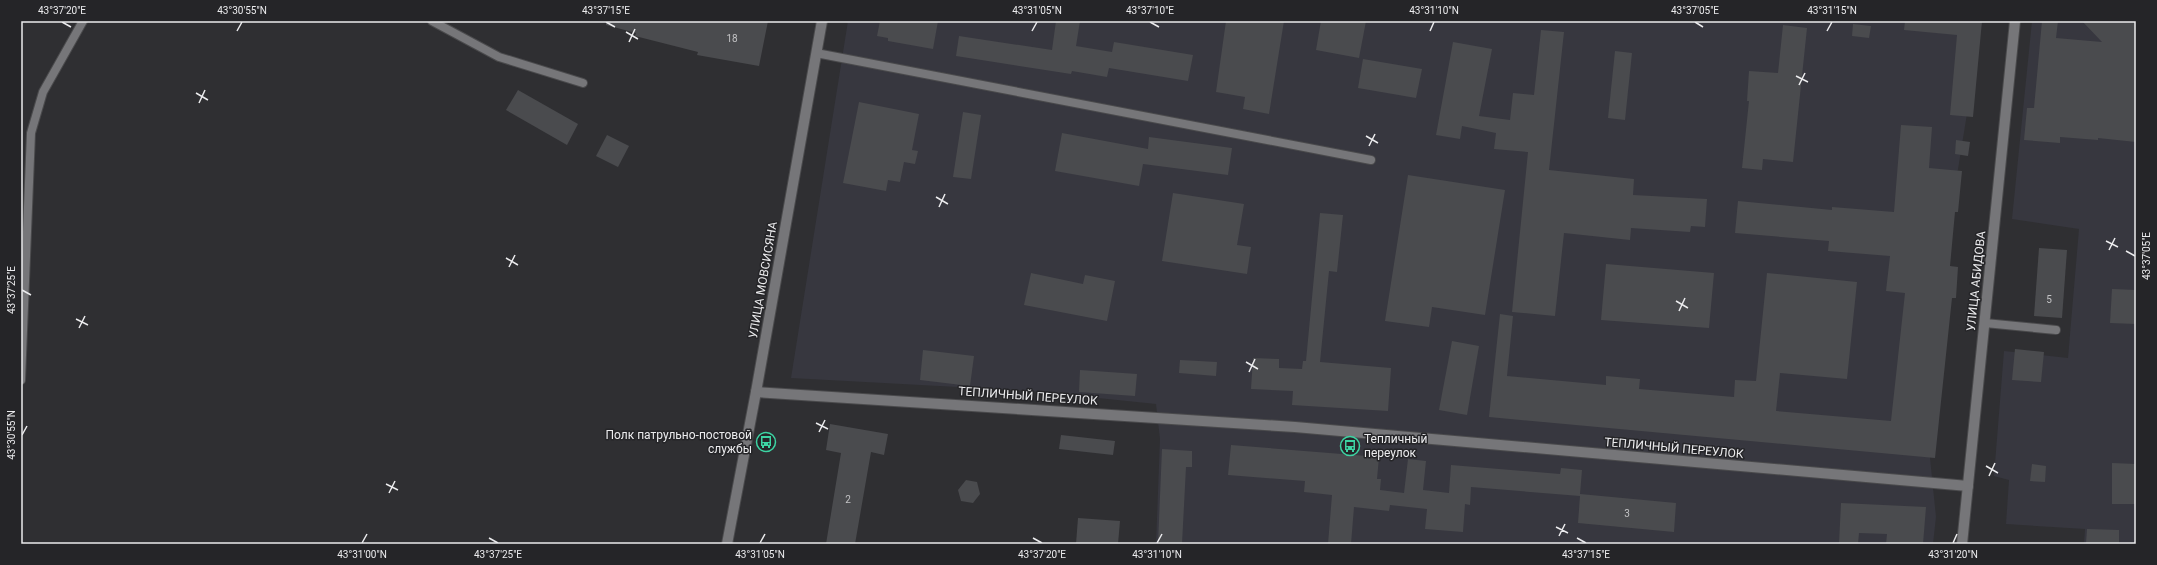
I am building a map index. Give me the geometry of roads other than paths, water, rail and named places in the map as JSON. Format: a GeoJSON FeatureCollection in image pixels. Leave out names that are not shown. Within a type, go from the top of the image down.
{"type":"FeatureCollection","features":[{"type":"Feature","properties":{"kind":"street","name":"УЛИЦА МОВСИСЯНА"},"geometry":{"type":"LineString","coordinates":[[727,544],[756,392],[822,21]]}},
{"type":"Feature","properties":{"kind":"street","name":"УЛИЦА АБИДОВА"},"geometry":{"type":"LineString","coordinates":[[1962,544],[2015,21]]}},
{"type":"Feature","properties":{"kind":"street","name":"ТЕПЛИЧНЫЙ ПЕРЕУЛОК"},"geometry":{"type":"LineString","coordinates":[[756,392],[1295,427],[1968,486]]}},
{"type":"Feature","properties":{"kind":"lane"},"geometry":{"type":"LineString","coordinates":[[21,380],[23,291],[31,133],[43,92],[83,21]]}},
{"type":"Feature","properties":{"kind":"lane"},"geometry":{"type":"LineString","coordinates":[[432,21],[499,58],[583,83]]}},
{"type":"Feature","properties":{"kind":"lane"},"geometry":{"type":"LineString","coordinates":[[816,53],[1371,160]]}},
{"type":"Feature","properties":{"kind":"lane"},"geometry":{"type":"LineString","coordinates":[[1984,323],[2056,330]]}},
{"type":"Feature","properties":{"kind":"place","name":"Полк патрульно-постовой службы"},"geometry":{"type":"Point","coordinates":[766,442]}},
{"type":"Feature","properties":{"kind":"place","name":"Тепличный переулок"},"geometry":{"type":"Point","coordinates":[1350,446]}}]}
